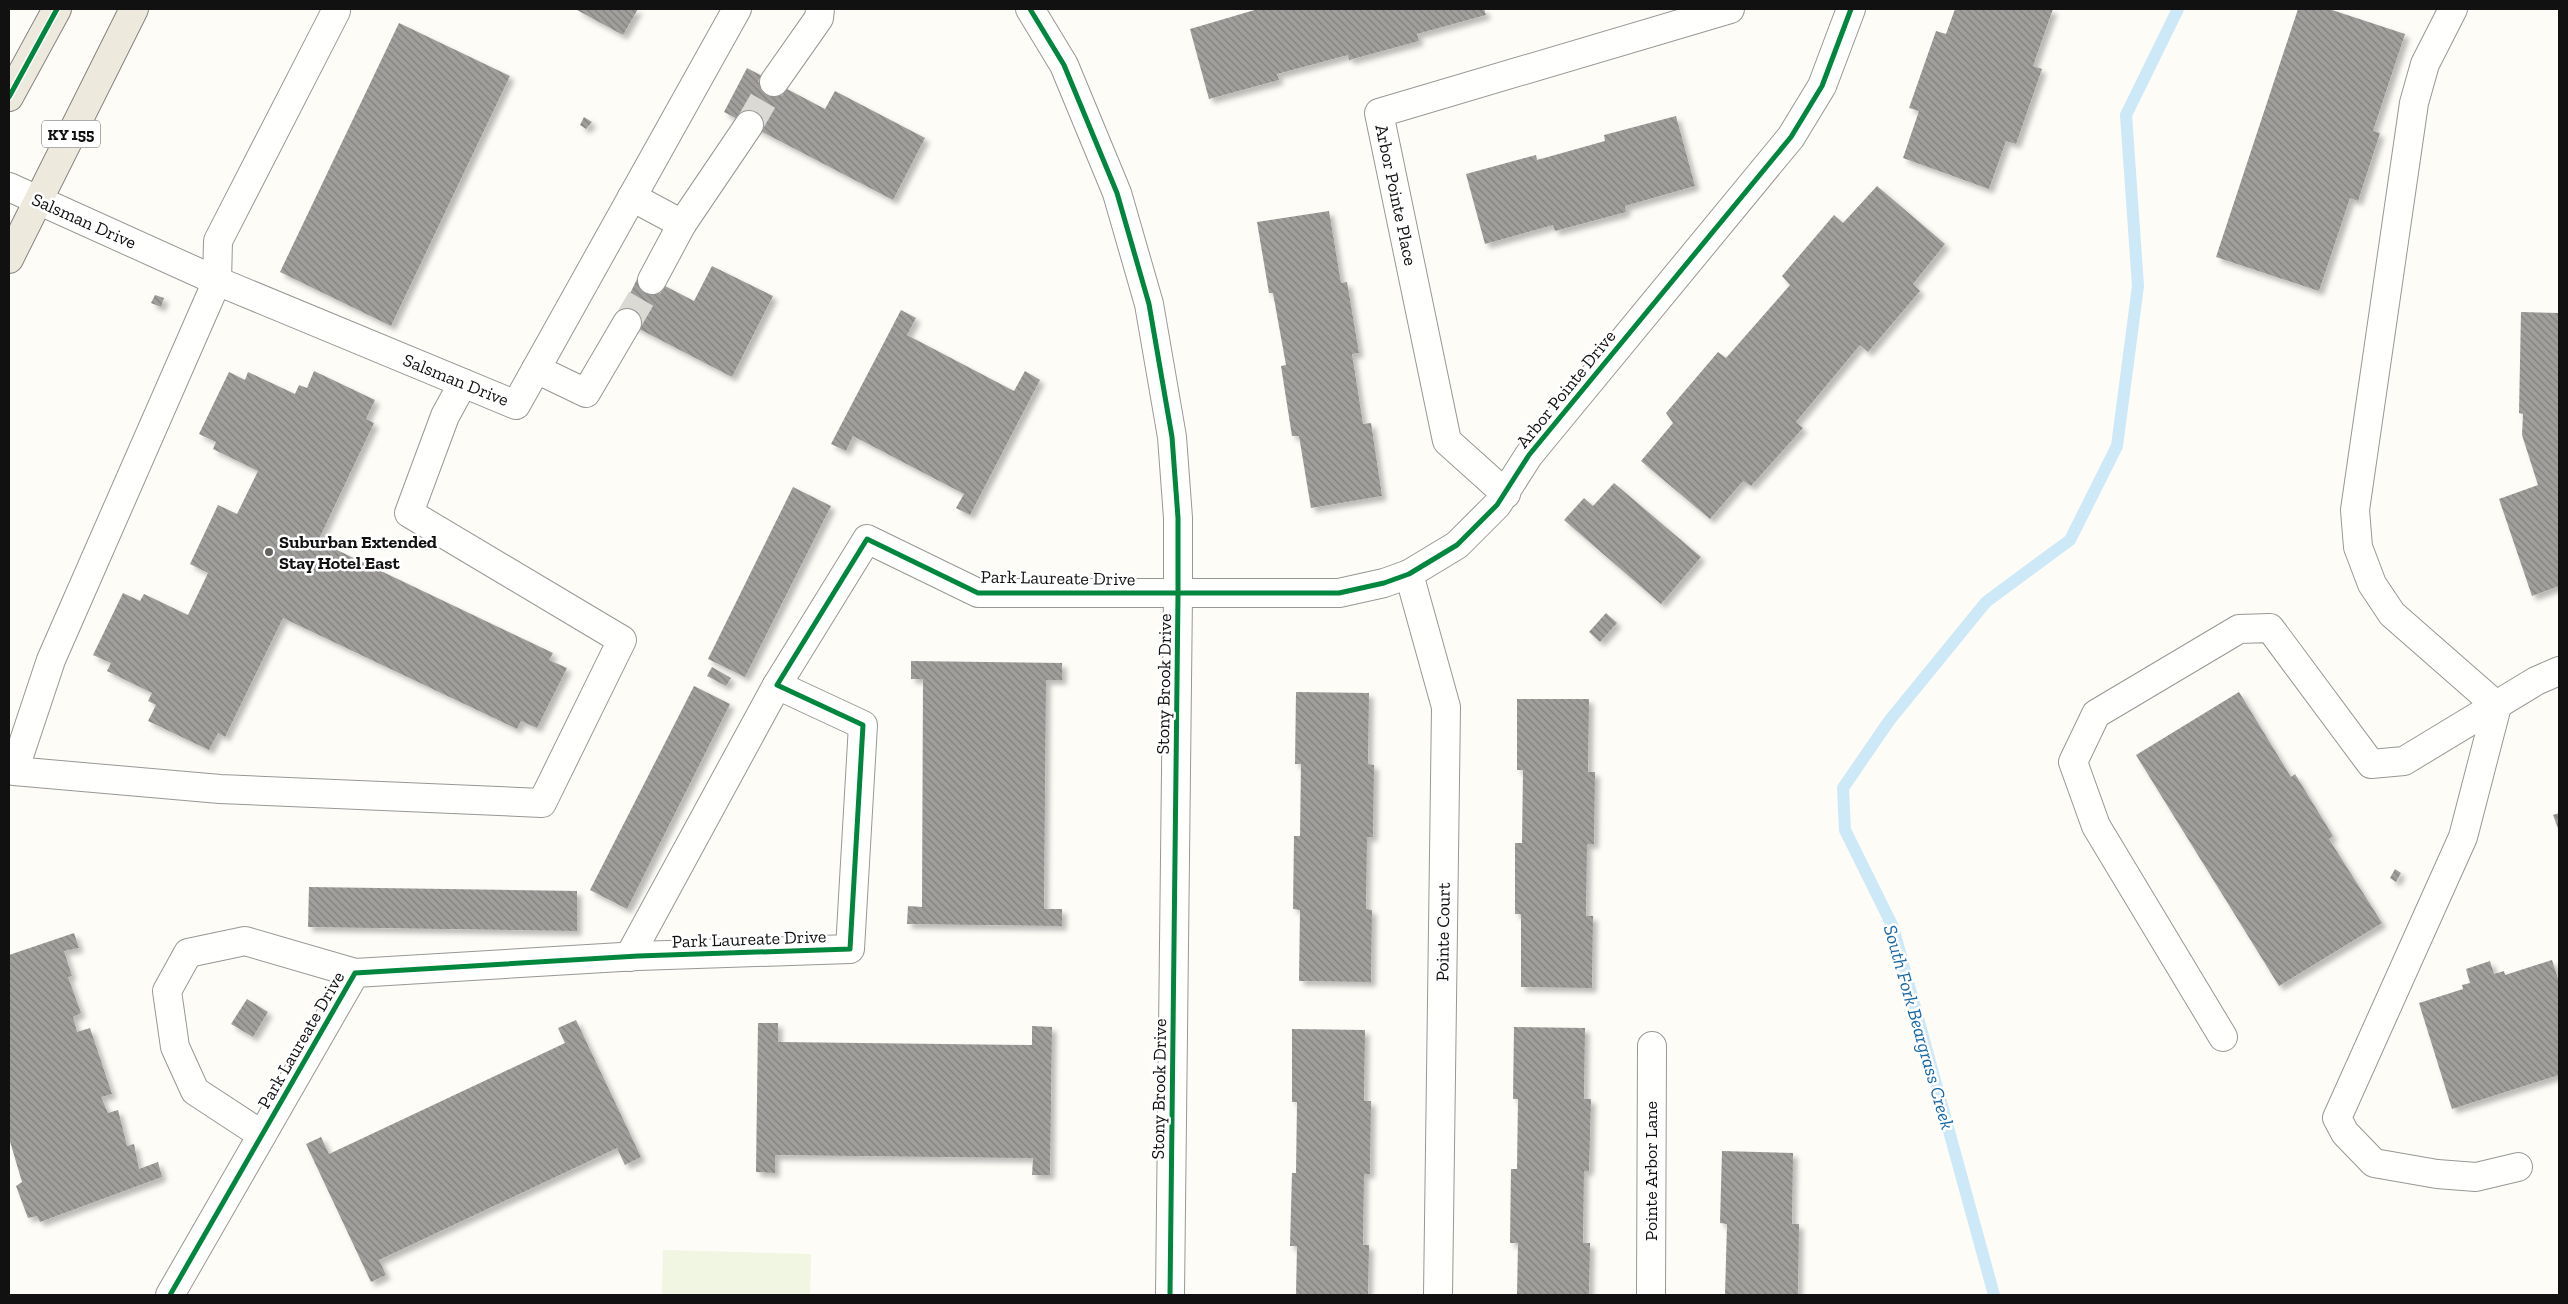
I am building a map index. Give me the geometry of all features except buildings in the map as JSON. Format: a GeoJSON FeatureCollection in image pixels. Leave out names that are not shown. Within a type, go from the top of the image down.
{"type":"FeatureCollection","features":[{"type":"Feature","properties":{"kind":"main road"},"geometry":{"type":"LineString","coordinates":[[9,97],[58,9]]}},
{"type":"Feature","properties":{"kind":"main road","name":"KY 155"},"geometry":{"type":"LineString","coordinates":[[9,259],[134,9]]}},
{"type":"Feature","properties":{"kind":"street","name":"Salsman Drive"},"geometry":{"type":"LineString","coordinates":[[9,187],[217,281],[516,405],[737,9]]}},
{"type":"Feature","properties":{"kind":"street"},"geometry":{"type":"LineString","coordinates":[[774,82],[819,18],[820,9]]}},
{"type":"Feature","properties":{"kind":"street","name":"Stony Brook Drive"},"geometry":{"type":"LineString","coordinates":[[1030,9],[1064,65],[1116,193],[1149,304],[1172,437],[1178,518],[1178,594],[1170,1295]]}},
{"type":"Feature","properties":{"kind":"street","name":"Arbor Pointe Place"},"geometry":{"type":"LineString","coordinates":[[1506,494],[1447,441],[1379,113],[1730,9]]}},
{"type":"Feature","properties":{"kind":"street","name":"Arbor Pointe Drive"},"geometry":{"type":"LineString","coordinates":[[1178,594],[1339,593],[1384,583],[1409,574],[1457,545],[1497,506],[1529,455],[1791,137],[1822,86],[1852,9]]}},
{"type":"Feature","properties":{"kind":"street"},"geometry":{"type":"LineString","coordinates":[[2452,9],[2425,64],[2414,103],[2355,510],[2358,547],[2372,584],[2392,614],[2497,706]]}},
{"type":"Feature","properties":{"kind":"street"},"geometry":{"type":"LineString","coordinates":[[336,11],[218,241],[217,281],[51,660],[14,771],[220,789],[542,803],[622,640],[409,513],[445,416],[464,383]]}},
{"type":"Feature","properties":{"kind":"street"},"geometry":{"type":"LineString","coordinates":[[652,280],[682,224],[749,125]]}},
{"type":"Feature","properties":{"kind":"street"},"geometry":{"type":"LineString","coordinates":[[632,197],[682,224]]}},
{"type":"Feature","properties":{"kind":"street"},"geometry":{"type":"LineString","coordinates":[[536,369],[586,393],[627,323]]}},
{"type":"Feature","properties":{"kind":"street","name":"Park Laureate Drive"},"geometry":{"type":"LineString","coordinates":[[170,1295],[355,973],[629,956],[850,949],[863,725],[777,685],[867,539],[978,593],[1178,594]]}},
{"type":"Feature","properties":{"kind":"street","name":"Pointe Court"},"geometry":{"type":"LineString","coordinates":[[1409,574],[1446,707],[1438,1295]]}},
{"type":"Feature","properties":{"kind":"street"},"geometry":{"type":"LineString","coordinates":[[2223,1037],[2096,826],[2073,762],[2096,714],[2239,629],[2270,628],[2371,764],[2404,761],[2536,681],[2559,671]]}},
{"type":"Feature","properties":{"kind":"street"},"geometry":{"type":"LineString","coordinates":[[629,956],[777,685]]}},
{"type":"Feature","properties":{"kind":"street"},"geometry":{"type":"LineString","coordinates":[[2497,706],[2463,837],[2337,1118],[2345,1133],[2374,1163],[2437,1174],[2476,1177],[2518,1167]]}},
{"type":"Feature","properties":{"kind":"street"},"geometry":{"type":"LineString","coordinates":[[262,1135],[195,1091],[175,1047],[167,991],[188,953],[245,941],[355,973]]}},
{"type":"Feature","properties":{"kind":"street","name":"Pointe Arbor Lane"},"geometry":{"type":"LineString","coordinates":[[1651,1295],[1652,1046]]}},
{"type":"Feature","properties":{"kind":"green space"},"geometry":{"type":"Polygon","coordinates":[[[663,1250],[811,1254],[810,1295],[662,1295],[663,1250]]]}},
{"type":"Feature","properties":{"kind":"waterway","name":"South Fork Beargrass Creek"},"geometry":{"type":"LineString","coordinates":[[1994,1295],[1893,927],[1845,830],[1843,788],[1889,721],[1986,602],[2070,540],[2117,446],[2138,286],[2126,115],[2178,9]]}},
{"type":"Feature","properties":{"kind":"tunnel"},"geometry":{"type":"LineString","coordinates":[[749,125],[774,82]]}},
{"type":"Feature","properties":{"kind":"tunnel"},"geometry":{"type":"LineString","coordinates":[[627,323],[652,280]]}},
{"type":"Feature","properties":{"kind":"cycle path"},"geometry":{"type":"LineString","coordinates":[[9,97],[57,9]]}},
{"type":"Feature","properties":{"kind":"cycle path"},"geometry":{"type":"LineString","coordinates":[[1030,9],[1064,65],[1117,193],[1149,304],[1172,437],[1178,518],[1178,595],[1170,1295]]}},
{"type":"Feature","properties":{"kind":"cycle path"},"geometry":{"type":"LineString","coordinates":[[170,1295],[355,973],[638,956],[850,949],[863,725],[777,685],[867,539],[978,593],[1339,593],[1384,583],[1409,574],[1457,545],[1497,505],[1529,455],[1791,137],[1822,86],[1851,9]]}},
{"type":"Feature","properties":{"kind":"place","name":"Suburban Extended Stay Hotel East"},"geometry":{"type":"Point","coordinates":[269,552]}}]}
